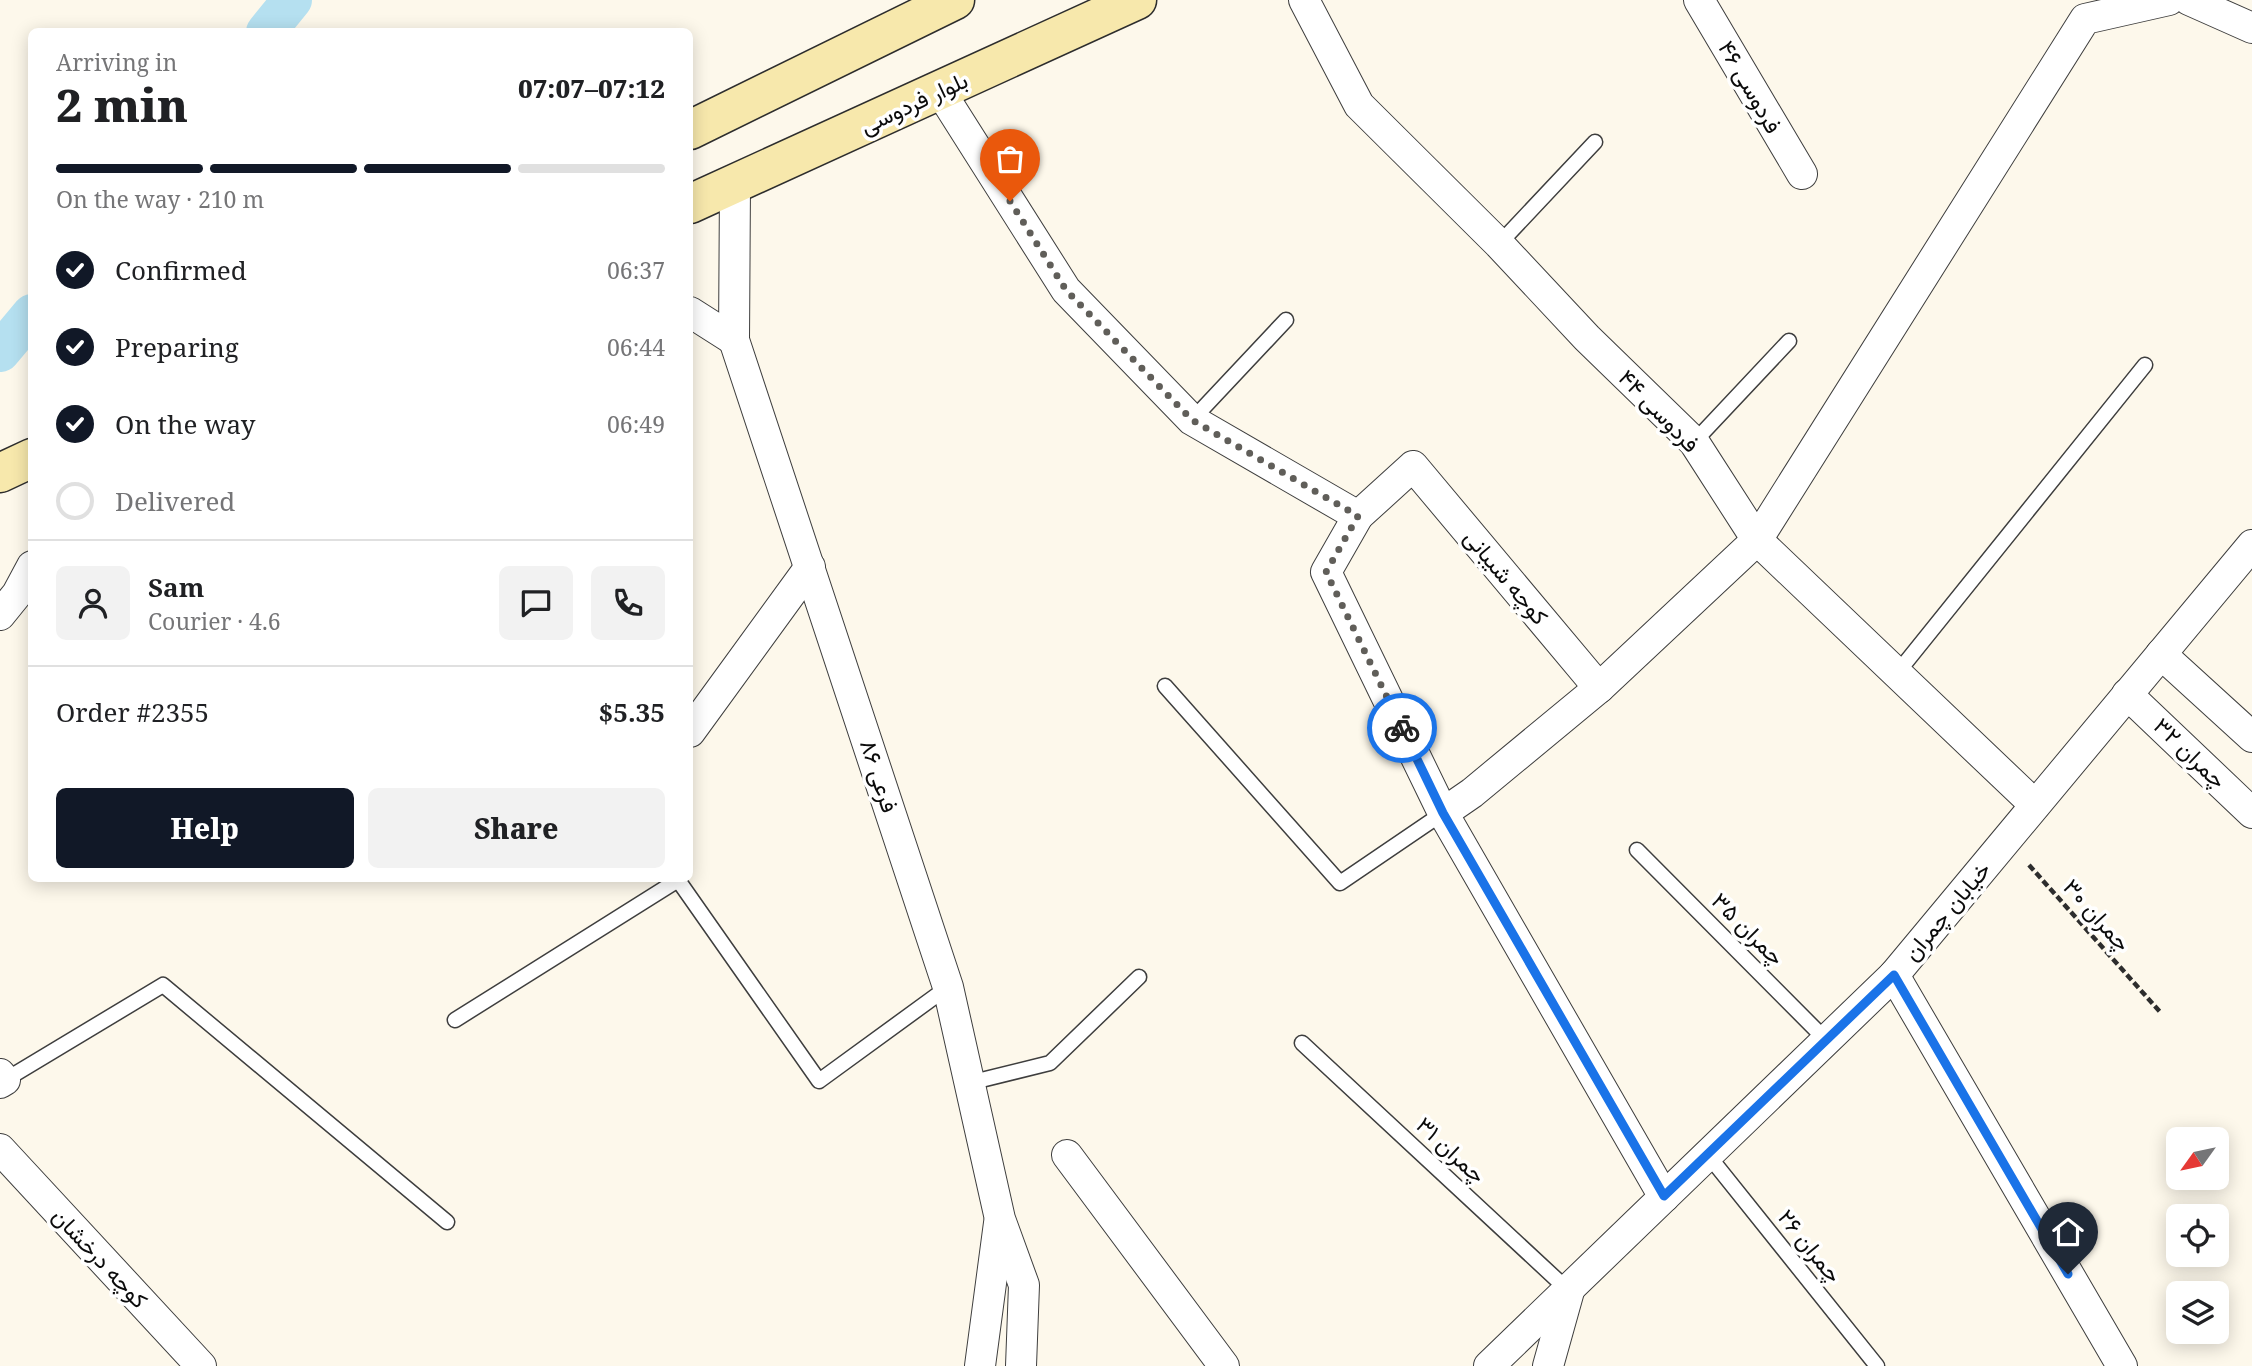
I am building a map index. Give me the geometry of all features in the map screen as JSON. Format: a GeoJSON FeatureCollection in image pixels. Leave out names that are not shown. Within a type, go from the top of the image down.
{"type":"FeatureCollection","features":[{"type":"Feature","properties":{"kind":"main road"},"geometry":{"type":"LineString","coordinates":[[693,129],[955,0]]}},
{"type":"Feature","properties":{"kind":"main road","name":"بلوار فردوسی"},"geometry":{"type":"LineString","coordinates":[[693,203],[1137,0]]}},
{"type":"Feature","properties":{"kind":"street","name":"فردوسی ۴۴"},"geometry":{"type":"LineString","coordinates":[[1304,0],[1359,105],[1499,243],[1587,338],[1694,442],[1757,540],[2035,805]]}},
{"type":"Feature","properties":{"kind":"street","name":"فردوسی ۴۶"},"geometry":{"type":"LineString","coordinates":[[1699,0],[1802,174]]}},
{"type":"Feature","properties":{"kind":"street"},"geometry":{"type":"LineString","coordinates":[[1443,813],[1472,793],[1599,688],[1757,540],[2084,19],[2169,0]]}},
{"type":"Feature","properties":{"kind":"street"},"geometry":{"type":"LineString","coordinates":[[2189,0],[2252,27]]}},
{"type":"Feature","properties":{"kind":"street"},"geometry":{"type":"LineString","coordinates":[[940,90],[1066,290],[1192,420],[1358,516],[1326,572],[1443,813],[1664,1196]]}},
{"type":"Feature","properties":{"kind":"street","name":"فرعی ۸۶"},"geometry":{"type":"LineString","coordinates":[[735,185],[734,340],[948,987],[1000,1219]]}},
{"type":"Feature","properties":{"kind":"street"},"geometry":{"type":"LineString","coordinates":[[693,314],[734,340]]}},
{"type":"Feature","properties":{"kind":"street","name":"کوچه شیبانی"},"geometry":{"type":"LineString","coordinates":[[1358,516],[1413,466],[1599,688]]}},
{"type":"Feature","properties":{"kind":"street","name":"خیابان چمران"},"geometry":{"type":"LineString","coordinates":[[1489,1366],[1894,975],[2252,545]]}},
{"type":"Feature","properties":{"kind":"street"},"geometry":{"type":"LineString","coordinates":[[693,728],[810,567]]}},
{"type":"Feature","properties":{"kind":"street"},"geometry":{"type":"LineString","coordinates":[[14,603],[28,574]]}},
{"type":"Feature","properties":{"kind":"street"},"geometry":{"type":"LineString","coordinates":[[2161,654],[2252,737]]}},
{"type":"Feature","properties":{"kind":"street","name":"چمران ۳۲"},"geometry":{"type":"LineString","coordinates":[[2127,694],[2252,813]]}},
{"type":"Feature","properties":{"kind":"street"},"geometry":{"type":"LineString","coordinates":[[1894,975],[2122,1366]]}},
{"type":"Feature","properties":{"kind":"street","name":"کوچه درخشان"},"geometry":{"type":"LineString","coordinates":[[0,1149],[201,1366]]}},
{"type":"Feature","properties":{"kind":"street"},"geometry":{"type":"LineString","coordinates":[[1067,1155],[1224,1366]]}},
{"type":"Feature","properties":{"kind":"street"},"geometry":{"type":"LineString","coordinates":[[980,1366],[1000,1219]]}},
{"type":"Feature","properties":{"kind":"street"},"geometry":{"type":"LineString","coordinates":[[1000,1219],[1024,1285],[1021,1366]]}},
{"type":"Feature","properties":{"kind":"street"},"geometry":{"type":"LineString","coordinates":[[1548,1366],[1569,1291]]}},
{"type":"Feature","properties":{"kind":"lane"},"geometry":{"type":"LineString","coordinates":[[1499,243],[1595,142]]}},
{"type":"Feature","properties":{"kind":"lane"},"geometry":{"type":"LineString","coordinates":[[1192,420],[1286,320]]}},
{"type":"Feature","properties":{"kind":"lane"},"geometry":{"type":"LineString","coordinates":[[1694,442],[1789,341]]}},
{"type":"Feature","properties":{"kind":"lane"},"geometry":{"type":"LineString","coordinates":[[1898,672],[2145,365]]}},
{"type":"Feature","properties":{"kind":"lane"},"geometry":{"type":"LineString","coordinates":[[1165,686],[1340,883],[1443,813]]}},
{"type":"Feature","properties":{"kind":"lane","name":"چمران ۳۵"},"geometry":{"type":"LineString","coordinates":[[1637,850],[1826,1040]]}},
{"type":"Feature","properties":{"kind":"lane"},"geometry":{"type":"LineString","coordinates":[[455,1020],[675,882]]}},
{"type":"Feature","properties":{"kind":"lane"},"geometry":{"type":"LineString","coordinates":[[679,882],[819,1081],[948,987]]}},
{"type":"Feature","properties":{"kind":"lane"},"geometry":{"type":"LineString","coordinates":[[970,1083],[1050,1063],[1139,977]]}},
{"type":"Feature","properties":{"kind":"lane"},"geometry":{"type":"LineString","coordinates":[[2,1079],[163,985],[447,1222]]}},
{"type":"Feature","properties":{"kind":"lane","name":"چمران ۳۱"},"geometry":{"type":"LineString","coordinates":[[1302,1043],[1569,1291]]}},
{"type":"Feature","properties":{"kind":"lane","name":"چمران ۲۶"},"geometry":{"type":"LineString","coordinates":[[1707,1155],[1877,1366]]}},
{"type":"Feature","properties":{"kind":"path","name":"چمران ۳۰"},"geometry":{"type":"LineString","coordinates":[[2006,840],[2161,1013]]}},
{"type":"Feature","properties":{"kind":"waterway"},"geometry":{"type":"LineString","coordinates":[[269,28],[292,0]]}},
{"type":"Feature","properties":{"kind":"waterway"},"geometry":{"type":"LineString","coordinates":[[0,352],[28,319]]}},
{"type":"Feature","properties":{"kind":"way so far"},"geometry":{"type":"LineString","coordinates":[[1010,201],[1066,290],[1192,420],[1358,516],[1326,572],[1402,728]]}},
{"type":"Feature","properties":{"kind":"route"},"geometry":{"type":"LineString","coordinates":[[1402,728],[1443,813],[1664,1196],[1894,975],[2068,1274]]}}]}
